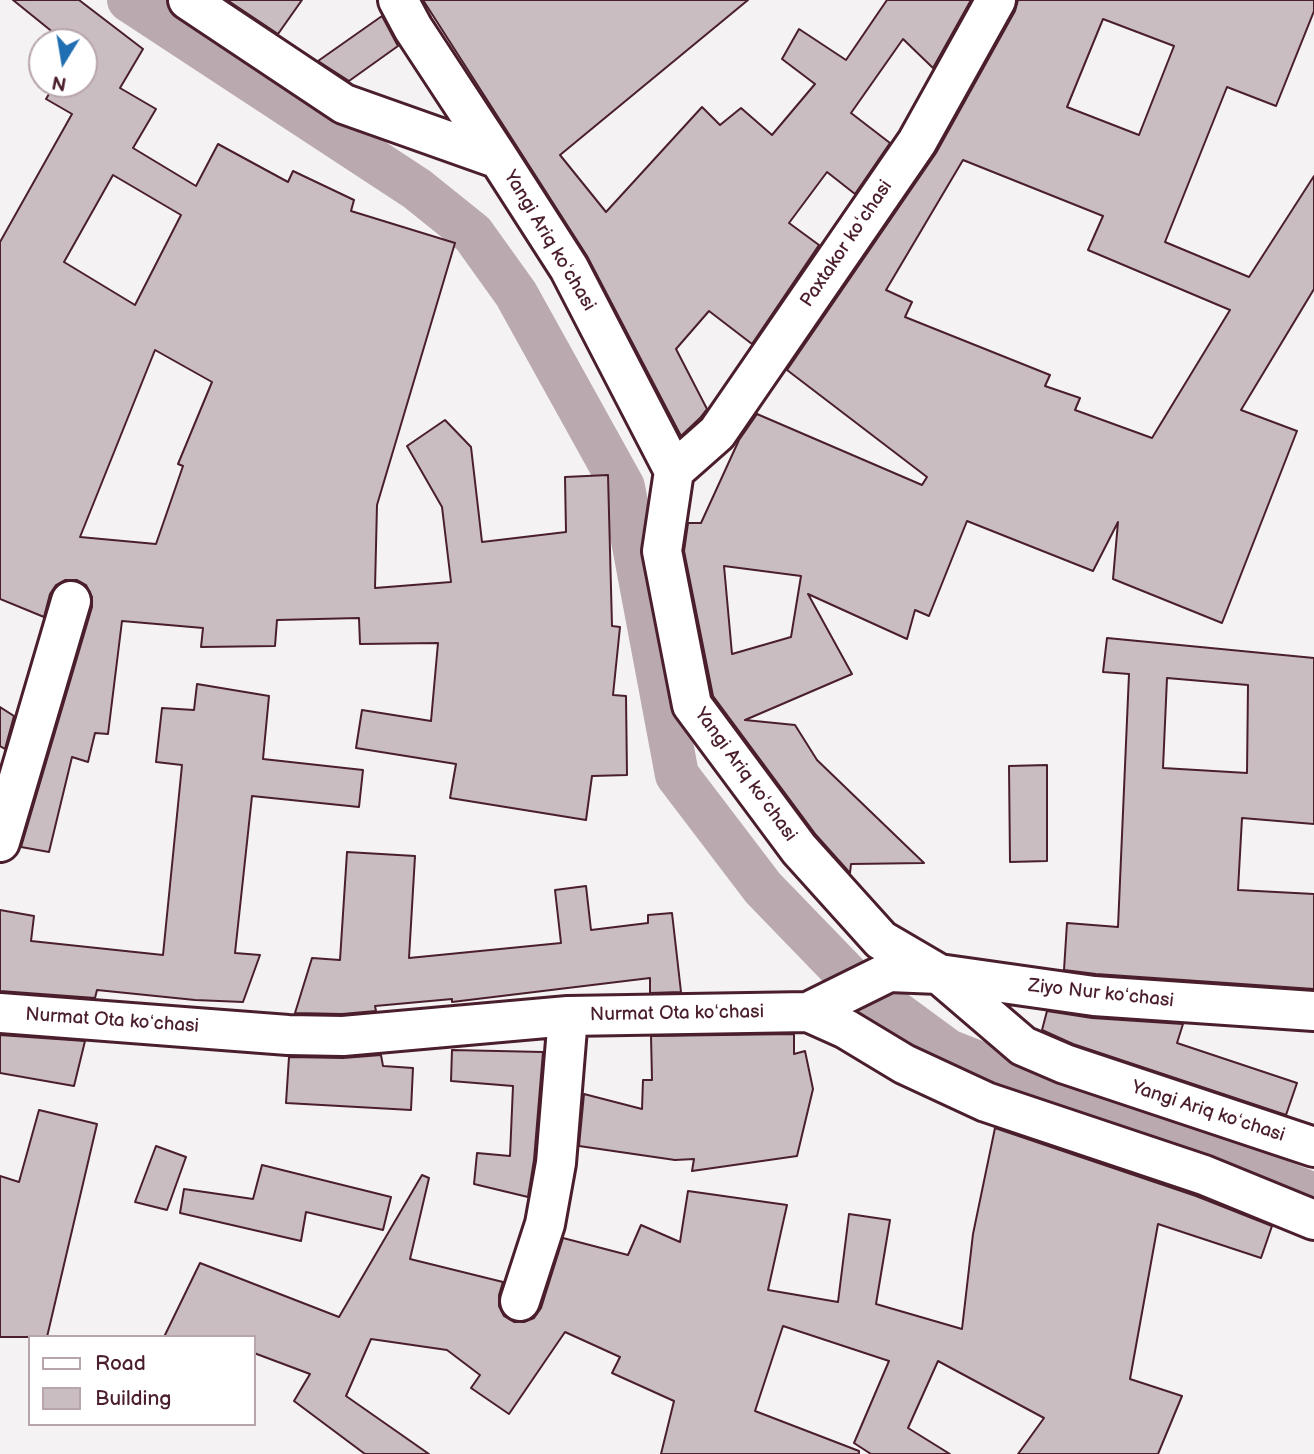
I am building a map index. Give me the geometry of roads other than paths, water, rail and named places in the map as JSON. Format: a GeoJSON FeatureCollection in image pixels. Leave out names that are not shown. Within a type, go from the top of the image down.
{"type":"FeatureCollection","features":[{"type":"Feature","properties":{"kind":"street","name":"Yangi Ariq koʻchasi"},"geometry":{"type":"LineString","coordinates":[[188,0],[344,104],[499,159],[569,268],[674,471],[662,551],[692,705],[799,849],[881,940],[939,974],[1023,1046],[1065,1064],[1314,1147]]}},
{"type":"Feature","properties":{"kind":"street"},"geometry":{"type":"LineString","coordinates":[[398,0],[413,28],[499,159]]}},
{"type":"Feature","properties":{"kind":"street","name":"Paxtakor koʻchasi"},"geometry":{"type":"LineString","coordinates":[[674,471],[717,433],[917,142],[996,0]]}},
{"type":"Feature","properties":{"kind":"street"},"geometry":{"type":"LineString","coordinates":[[0,842],[71,601]]}},
{"type":"Feature","properties":{"kind":"street","name":"Ziyo Nur koʻchasi"},"geometry":{"type":"LineString","coordinates":[[808,1012],[889,972],[939,974],[1094,996],[1314,1012]]}},
{"type":"Feature","properties":{"kind":"street","name":"Nurmat Ota koʻchasi"},"geometry":{"type":"LineString","coordinates":[[0,1013],[288,1035],[343,1036],[568,1016],[808,1012],[846,1030],[904,1064],[986,1102],[1204,1175],[1314,1220]]}},
{"type":"Feature","properties":{"kind":"street"},"geometry":{"type":"LineString","coordinates":[[520,1301],[547,1212],[556,1163],[568,1016]]}},
{"type":"Feature","properties":{"kind":"waterway"},"geometry":{"type":"LineString","coordinates":[[129,0],[417,189],[473,234],[516,294],[623,487],[677,775],[763,888],[854,982],[948,1051],[1314,1195]]}}]}
